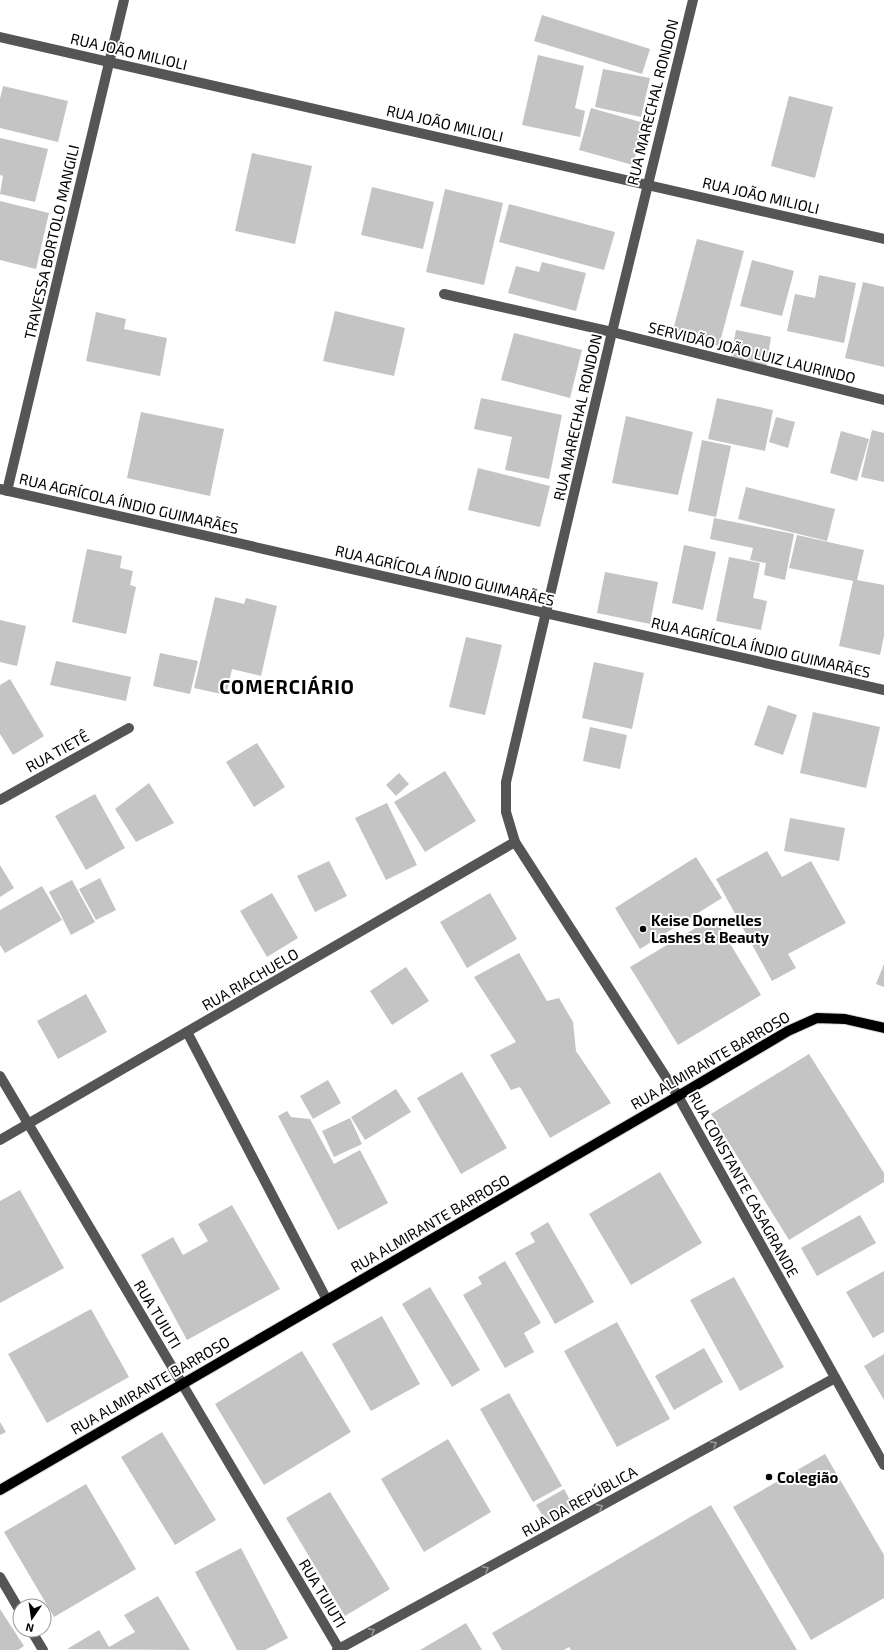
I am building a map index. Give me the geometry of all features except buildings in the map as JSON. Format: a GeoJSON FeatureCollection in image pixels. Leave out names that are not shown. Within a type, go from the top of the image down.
{"type":"FeatureCollection","features":[{"type":"Feature","properties":{"kind":"main road","name":"RUA ALMIRANTE BARROSO"},"geometry":{"type":"LineString","coordinates":[[0,1490],[788,1031],[817,1018],[845,1019],[884,1028]]}},
{"type":"Feature","properties":{"kind":"street","name":"TRAVESSA BORTOLO MANGILI"},"geometry":{"type":"LineString","coordinates":[[4,490],[124,0]]}},
{"type":"Feature","properties":{"kind":"street","name":"RUA MARECHAL RONDON"},"geometry":{"type":"LineString","coordinates":[[516,842],[506,812],[506,782],[547,614],[612,332],[693,0]]}},
{"type":"Feature","properties":{"kind":"street","name":"RUA JOÃO MILIOLI"},"geometry":{"type":"LineString","coordinates":[[0,37],[884,239]]}},
{"type":"Feature","properties":{"kind":"street","name":"SERVIDÃO JOÃO LUIZ LAURINDO"},"geometry":{"type":"LineString","coordinates":[[444,294],[612,332],[884,400]]}},
{"type":"Feature","properties":{"kind":"street","name":"RUA AGRÍCOLA ÍNDIO GUIMARÃES"},"geometry":{"type":"LineString","coordinates":[[4,490],[884,690]]}},
{"type":"Feature","properties":{"kind":"street","name":"RUA TIETÊ"},"geometry":{"type":"LineString","coordinates":[[0,800],[129,728]]}},
{"type":"Feature","properties":{"kind":"street","name":"RUA RIACHUELO"},"geometry":{"type":"LineString","coordinates":[[0,1140],[516,842]]}},
{"type":"Feature","properties":{"kind":"street","name":"RUA CONSTANTE CASAGRANDE"},"geometry":{"type":"LineString","coordinates":[[516,842],[678,1096],[884,1465]]}},
{"type":"Feature","properties":{"kind":"street"},"geometry":{"type":"LineString","coordinates":[[187,1032],[327,1300]]}},
{"type":"Feature","properties":{"kind":"street","name":"RUA TUIUTI"},"geometry":{"type":"LineString","coordinates":[[0,1076],[338,1650]]}},
{"type":"Feature","properties":{"kind":"street","name":"RUA DA REPÚBLICA"},"geometry":{"type":"LineString","coordinates":[[338,1650],[835,1378]]}},
{"type":"Feature","properties":{"kind":"street"},"geometry":{"type":"LineString","coordinates":[[0,1578],[12,1598]]}},
{"type":"Feature","properties":{"kind":"street"},"geometry":{"type":"LineString","coordinates":[[36,1638],[43,1650]]}},
{"type":"Feature","properties":{"kind":"place","name":"Keise Dornelles Lashes & Beauty"},"geometry":{"type":"Point","coordinates":[643,929]}},
{"type":"Feature","properties":{"kind":"place","name":"Colegião"},"geometry":{"type":"Point","coordinates":[769,1477]}},
{"type":"Feature","properties":{"kind":"district","name":"COMERCIÁRIO"},"geometry":{"type":"Point","coordinates":[287,686]}}]}
